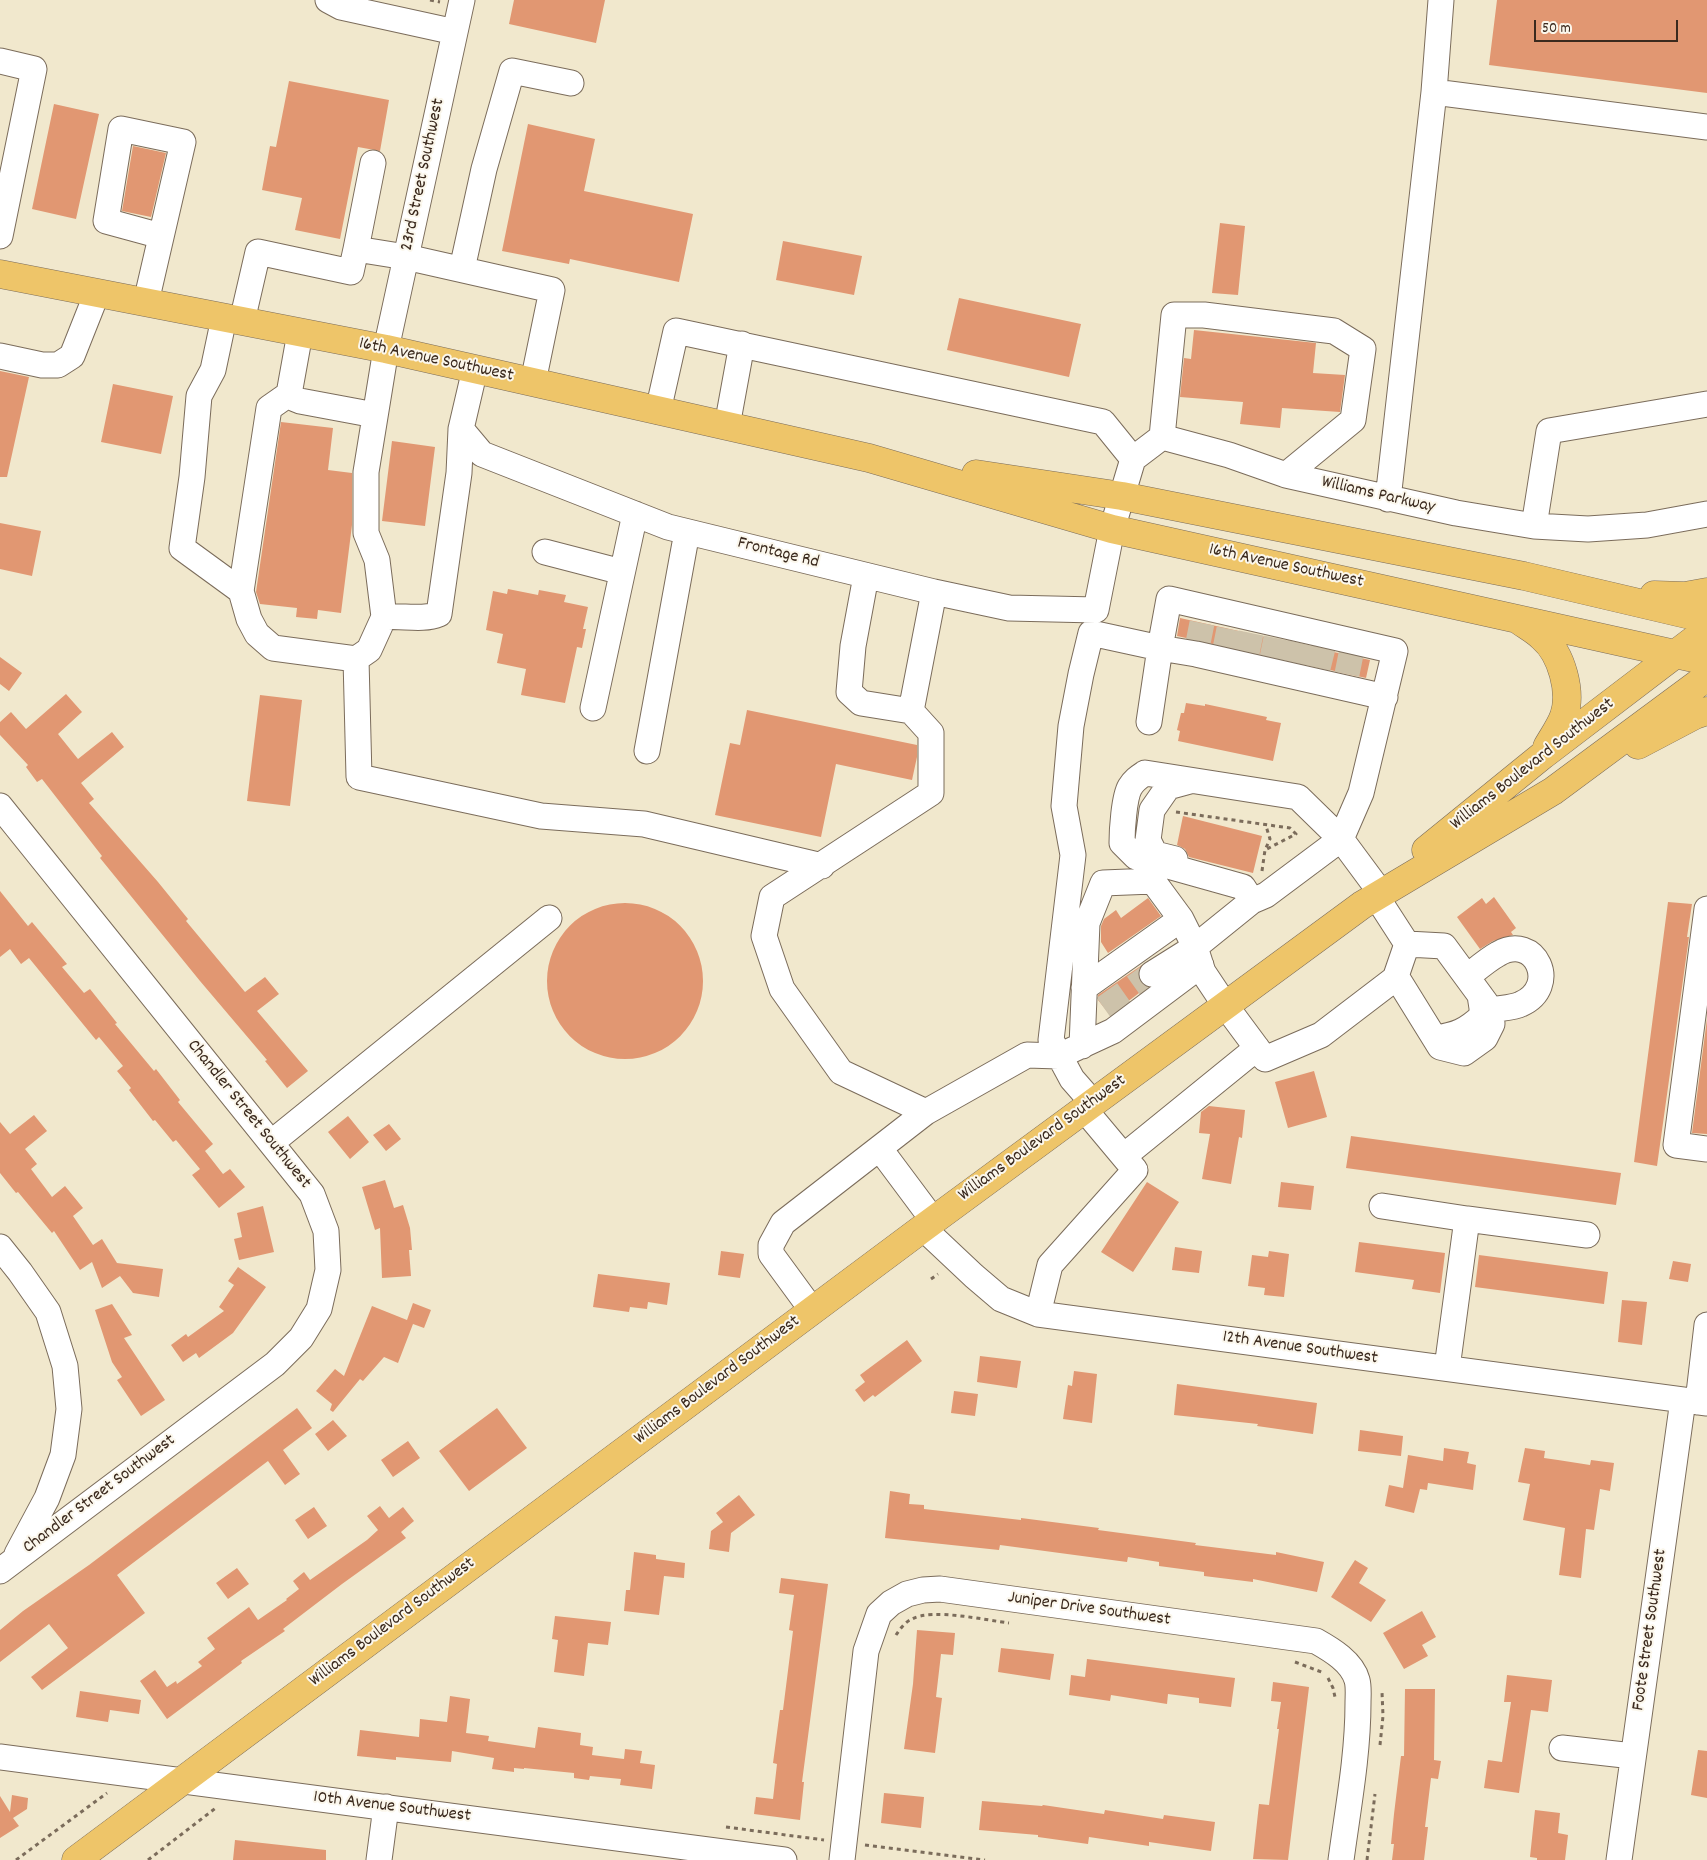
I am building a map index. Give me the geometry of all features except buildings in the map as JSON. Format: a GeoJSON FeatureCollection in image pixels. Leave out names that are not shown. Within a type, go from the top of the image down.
{"type":"FeatureCollection","features":[{"type":"Feature","properties":{"kind":"main road","name":"16th Avenue Southwest"},"geometry":{"type":"LineString","coordinates":[[0,274],[386,349],[869,458],[1112,529],[1707,661]]}},
{"type":"Feature","properties":{"kind":"main road","name":"16th Avenue Southwest"},"geometry":{"type":"LineString","coordinates":[[869,458],[1122,496],[1524,576],[1707,619]]}},
{"type":"Feature","properties":{"kind":"main road"},"geometry":{"type":"LineString","coordinates":[[1584,590],[1685,596],[1707,592]]}},
{"type":"Feature","properties":{"kind":"main road"},"geometry":{"type":"LineString","coordinates":[[1514,618],[1544,638],[1558,659],[1566,685],[1567,702],[1564,718],[1543,755]]}},
{"type":"Feature","properties":{"kind":"main road","name":"Williams Boulevard Southwest"},"geometry":{"type":"LineString","coordinates":[[76,1860],[812,1310],[1374,896],[1543,755],[1707,630]]}},
{"type":"Feature","properties":{"kind":"main road","name":"Williams Boulevard Southwest"},"geometry":{"type":"LineString","coordinates":[[1374,896],[1554,791],[1707,677]]}},
{"type":"Feature","properties":{"kind":"main road"},"geometry":{"type":"LineString","coordinates":[[1554,791],[1695,715],[1707,711]]}},
{"type":"Feature","properties":{"kind":"street"},"geometry":{"type":"LineString","coordinates":[[328,0],[341,7],[454,32]]}},
{"type":"Feature","properties":{"kind":"street","name":"23rd Street Southwest"},"geometry":{"type":"LineString","coordinates":[[384,617],[377,560],[366,533],[366,472],[386,349],[462,0]]}},
{"type":"Feature","properties":{"kind":"street"},"geometry":{"type":"LineString","coordinates":[[1388,499],[1434,92],[1441,0]]}},
{"type":"Feature","properties":{"kind":"street"},"geometry":{"type":"LineString","coordinates":[[0,61],[34,69],[3,204],[0,236]]}},
{"type":"Feature","properties":{"kind":"street"},"geometry":{"type":"LineString","coordinates":[[462,269],[487,160],[512,71],[571,83]]}},
{"type":"Feature","properties":{"kind":"street"},"geometry":{"type":"LineString","coordinates":[[1434,92],[1707,127]]}},
{"type":"Feature","properties":{"kind":"street"},"geometry":{"type":"LineString","coordinates":[[241,591],[182,548],[192,477],[200,396],[213,370],[258,252],[351,272],[373,163]]}},
{"type":"Feature","properties":{"kind":"street"},"geometry":{"type":"LineString","coordinates":[[146,302],[161,236]]}},
{"type":"Feature","properties":{"kind":"street"},"geometry":{"type":"LineString","coordinates":[[356,249],[406,257],[552,290],[533,382]]}},
{"type":"Feature","properties":{"kind":"street"},"geometry":{"type":"LineString","coordinates":[[0,356],[42,365],[58,365],[72,356],[97,293]]}},
{"type":"Feature","properties":{"kind":"street"},"geometry":{"type":"LineString","coordinates":[[1038,1314],[1050,1266],[1135,1170],[1088,1106],[1051,1040],[1074,855],[1064,806],[1071,726],[1112,529],[1133,459],[1162,437],[1174,315],[1204,315],[1334,331],[1363,349],[1353,420],[1286,475]]}},
{"type":"Feature","properties":{"kind":"street"},"geometry":{"type":"LineString","coordinates":[[658,411],[676,331],[1103,422],[1133,459]]}},
{"type":"Feature","properties":{"kind":"street"},"geometry":{"type":"LineString","coordinates":[[300,333],[289,394],[269,408],[241,591],[249,619],[257,634],[273,648],[356,659],[368,650],[384,617],[428,618],[439,614],[459,473],[461,429],[475,369]]}},
{"type":"Feature","properties":{"kind":"street"},"geometry":{"type":"LineString","coordinates":[[727,426],[742,344]]}},
{"type":"Feature","properties":{"kind":"street"},"geometry":{"type":"LineString","coordinates":[[289,394],[294,399],[300,401],[375,415]]}},
{"type":"Feature","properties":{"kind":"street"},"geometry":{"type":"LineString","coordinates":[[1534,526],[1548,431],[1707,404]]}},
{"type":"Feature","properties":{"kind":"street","name":"Frontage Rd"},"geometry":{"type":"LineString","coordinates":[[461,429],[482,454],[668,527],[934,592],[1009,608],[1094,622],[1160,648],[1200,631]]}},
{"type":"Feature","properties":{"kind":"street","name":"Williams Parkway"},"geometry":{"type":"LineString","coordinates":[[1162,437],[1229,455],[1286,475],[1456,513],[1534,526],[1588,529],[1646,525],[1707,514]]}},
{"type":"Feature","properties":{"kind":"street"},"geometry":{"type":"LineString","coordinates":[[593,708],[635,514]]}},
{"type":"Feature","properties":{"kind":"street"},"geometry":{"type":"LineString","coordinates":[[647,751],[687,532]]}},
{"type":"Feature","properties":{"kind":"street"},"geometry":{"type":"LineString","coordinates":[[545,552],[622,572]]}},
{"type":"Feature","properties":{"kind":"street"},"geometry":{"type":"LineString","coordinates":[[866,576],[853,646],[849,692],[861,703],[911,711],[931,733],[931,793],[772,897],[764,936],[782,989],[841,1072],[926,1112]]}},
{"type":"Feature","properties":{"kind":"street"},"geometry":{"type":"LineString","coordinates":[[911,711],[934,592]]}},
{"type":"Feature","properties":{"kind":"street"},"geometry":{"type":"LineString","coordinates":[[1150,722],[1169,599],[1200,631],[1238,640],[1349,664],[1395,651],[1361,793],[1341,839],[1266,895],[1247,894],[1136,857],[1122,844],[1122,829],[1129,788],[1137,778],[1145,773],[1172,790]]}},
{"type":"Feature","properties":{"kind":"street"},"geometry":{"type":"LineString","coordinates":[[1200,631],[1349,664],[1385,697]]}},
{"type":"Feature","properties":{"kind":"street"},"geometry":{"type":"LineString","coordinates":[[356,659],[359,777],[541,816],[644,824],[822,866]]}},
{"type":"Feature","properties":{"kind":"street"},"geometry":{"type":"LineString","coordinates":[[1247,894],[1239,874],[1155,854],[1141,846],[1132,835],[1134,806],[1155,788],[1298,797],[1341,839],[1374,896],[1407,944]]}},
{"type":"Feature","properties":{"kind":"street","name":"Chandler Street Southwest"},"geometry":{"type":"LineString","coordinates":[[0,806],[312,1194],[326,1232],[328,1270],[319,1309],[301,1338],[275,1364],[7,1566]]}},
{"type":"Feature","properties":{"kind":"street"},"geometry":{"type":"LineString","coordinates":[[1083,1035],[1087,923],[1103,883],[1153,881],[1181,920],[1198,956],[1203,972],[1225,1006],[1265,1059],[1321,1035],[1397,978]]}},
{"type":"Feature","properties":{"kind":"street"},"geometry":{"type":"LineString","coordinates":[[1083,1035],[1113,1031],[1198,956],[1247,894]]}},
{"type":"Feature","properties":{"kind":"street"},"geometry":{"type":"LineString","coordinates":[[1707,909],[1676,1145],[1707,1149]]}},
{"type":"Feature","properties":{"kind":"street"},"geometry":{"type":"LineString","coordinates":[[271,1143],[548,918]]}},
{"type":"Feature","properties":{"kind":"street"},"geometry":{"type":"LineString","coordinates":[[1084,988],[1181,920]]}},
{"type":"Feature","properties":{"kind":"street"},"geometry":{"type":"LineString","coordinates":[[1407,944],[1444,946],[1479,994],[1492,1024],[1485,1038],[1464,1053],[1440,1047],[1397,978],[1396,976],[1407,944]]}},
{"type":"Feature","properties":{"kind":"street"},"geometry":{"type":"LineString","coordinates":[[1152,974],[1198,956]]}},
{"type":"Feature","properties":{"kind":"street"},"geometry":{"type":"LineString","coordinates":[[812,1310],[770,1254],[771,1245],[783,1223],[926,1112],[1027,1055],[1059,1056],[1083,1035],[1104,1008]]}},
{"type":"Feature","properties":{"kind":"street"},"geometry":{"type":"LineString","coordinates":[[1124,1156],[1257,1048]]}},
{"type":"Feature","properties":{"kind":"street","name":"12th Avenue Southwest"},"geometry":{"type":"LineString","coordinates":[[880,1148],[928,1224],[974,1276],[1001,1299],[1038,1314],[1696,1402]]}},
{"type":"Feature","properties":{"kind":"street"},"geometry":{"type":"LineString","coordinates":[[1382,1206],[1587,1235]]}},
{"type":"Feature","properties":{"kind":"street"},"geometry":{"type":"LineString","coordinates":[[1447,1368],[1467,1219]]}},
{"type":"Feature","properties":{"kind":"street"},"geometry":{"type":"LineString","coordinates":[[0,1248],[20,1272],[48,1312],[65,1366],[69,1409],[62,1455],[47,1498],[7,1566]]}},
{"type":"Feature","properties":{"kind":"street","name":"Foote Street Southwest"},"geometry":{"type":"LineString","coordinates":[[1619,1860],[1633,1756],[1696,1402],[1707,1325]]}},
{"type":"Feature","properties":{"kind":"street","name":"Juniper Drive Southwest"},"geometry":{"type":"LineString","coordinates":[[848,1845],[866,1651],[879,1614],[891,1603],[907,1594],[923,1590],[940,1589],[1316,1641],[1326,1647],[1345,1662],[1358,1681],[1358,1726],[1341,1860]]}},
{"type":"Feature","properties":{"kind":"street"},"geometry":{"type":"LineString","coordinates":[[1562,1748],[1633,1756]]}},
{"type":"Feature","properties":{"kind":"street","name":"10th Avenue Southwest"},"geometry":{"type":"LineString","coordinates":[[0,1757],[784,1860]]}},
{"type":"Feature","properties":{"kind":"street"},"geometry":{"type":"LineString","coordinates":[[380,1860],[386,1808]]}},
{"type":"Feature","properties":{"kind":"path"},"geometry":{"type":"LineString","coordinates":[[430,0],[441,2],[441,0]]}},
{"type":"Feature","properties":{"kind":"path"},"geometry":{"type":"LineString","coordinates":[[1172,790],[1169,811],[1290,828],[1296,834],[1265,850]]}},
{"type":"Feature","properties":{"kind":"path"},"geometry":{"type":"LineString","coordinates":[[932,1279],[938,1274]]}},
{"type":"Feature","properties":{"kind":"path"},"geometry":{"type":"LineString","coordinates":[[894,1638],[903,1626],[912,1619],[925,1615],[942,1614],[1014,1623]]}},
{"type":"Feature","properties":{"kind":"path"},"geometry":{"type":"LineString","coordinates":[[1286,1660],[1296,1662],[1324,1674],[1330,1679],[1336,1703]]}},
{"type":"Feature","properties":{"kind":"path"},"geometry":{"type":"LineString","coordinates":[[1379,1752],[1383,1716],[1381,1686]]}},
{"type":"Feature","properties":{"kind":"path"},"geometry":{"type":"LineString","coordinates":[[1366,1860],[1375,1789]]}},
{"type":"Feature","properties":{"kind":"path"},"geometry":{"type":"LineString","coordinates":[[16,1860],[111,1790]]}},
{"type":"Feature","properties":{"kind":"path"},"geometry":{"type":"LineString","coordinates":[[148,1860],[218,1807]]}},
{"type":"Feature","properties":{"kind":"path"},"geometry":{"type":"LineString","coordinates":[[726,1827],[848,1845],[985,1860]]}},
{"type":"Feature","properties":{"kind":"path"},"geometry":{"type":"LineString","coordinates":[[822,1830],[848,1845]]}},
{"type":"Feature","properties":{"kind":"tunnel"},"geometry":{"type":"LineString","coordinates":[[1198,643],[1202,623]]}},
{"type":"Feature","properties":{"kind":"tunnel"},"geometry":{"type":"LineString","coordinates":[[1225,649],[1229,629]]}},
{"type":"Feature","properties":{"kind":"tunnel"},"geometry":{"type":"LineString","coordinates":[[1247,653],[1251,633]]}},
{"type":"Feature","properties":{"kind":"tunnel"},"geometry":{"type":"LineString","coordinates":[[1272,658],[1276,638]]}},
{"type":"Feature","properties":{"kind":"tunnel"},"geometry":{"type":"LineString","coordinates":[[1295,663],[1300,643]]}},
{"type":"Feature","properties":{"kind":"tunnel"},"geometry":{"type":"LineString","coordinates":[[1318,668],[1323,648]]}},
{"type":"Feature","properties":{"kind":"tunnel"},"geometry":{"type":"LineString","coordinates":[[1347,674],[1351,654]]}},
{"type":"Feature","properties":{"kind":"tunnel"},"geometry":{"type":"LineString","coordinates":[[1104,1008],[1152,974]]}}]}
